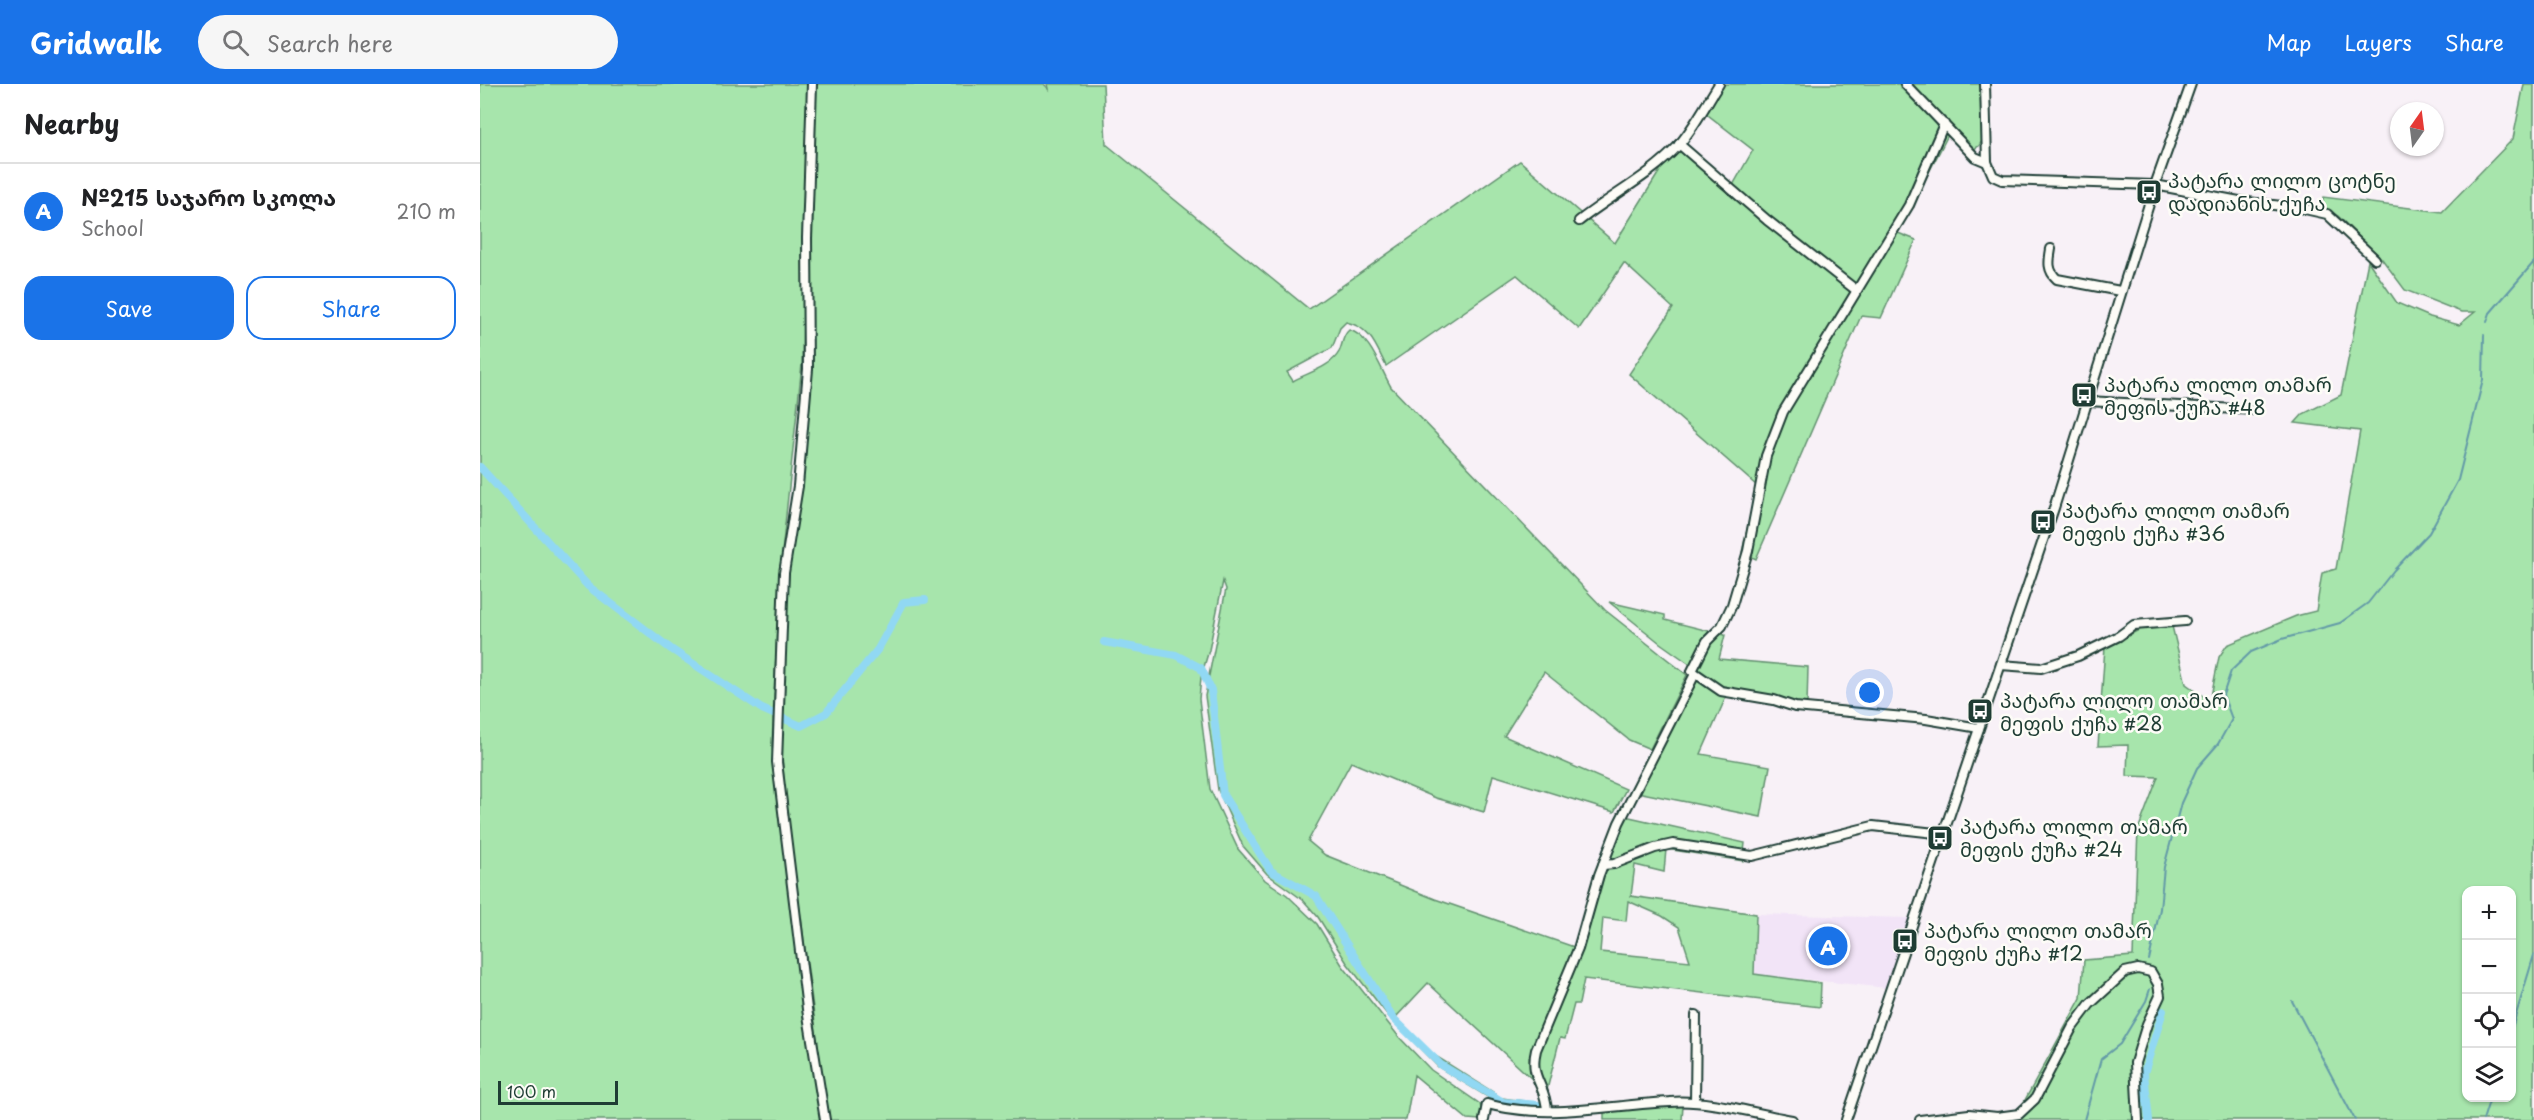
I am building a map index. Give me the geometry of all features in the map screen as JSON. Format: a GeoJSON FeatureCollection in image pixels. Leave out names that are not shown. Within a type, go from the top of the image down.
{"type":"FeatureCollection","features":[{"type":"Feature","properties":{"kind":"street"},"geometry":{"type":"LineString","coordinates":[[812,84],[807,238],[808,369],[798,486],[784,573],[777,762],[807,1010],[825,1120]]}},
{"type":"Feature","properties":{"kind":"street"},"geometry":{"type":"LineString","coordinates":[[1579,221],[1624,187],[1646,176],[1679,144],[1719,84]]}},
{"type":"Feature","properties":{"kind":"street"},"geometry":{"type":"LineString","coordinates":[[1905,84],[1975,157],[1987,162]]}},
{"type":"Feature","properties":{"kind":"street"},"geometry":{"type":"LineString","coordinates":[[1985,84],[1987,162],[1993,176],[2002,180],[2155,185],[2327,214],[2375,259]]}},
{"type":"Feature","properties":{"kind":"street"},"geometry":{"type":"LineString","coordinates":[[1846,1120],[2054,508],[2155,185],[2191,84]]}},
{"type":"Feature","properties":{"kind":"street"},"geometry":{"type":"LineString","coordinates":[[1547,1111],[1546,1094],[1535,1075],[1533,1064],[1578,949],[1603,865],[1634,790],[1694,672],[1707,641],[1722,626],[1732,605],[1748,551],[1766,456],[1776,429],[1783,412],[1908,206],[1944,124]]}},
{"type":"Feature","properties":{"kind":"street"},"geometry":{"type":"LineString","coordinates":[[1679,144],[1767,220],[1856,290]]}},
{"type":"Feature","properties":{"kind":"street"},"geometry":{"type":"LineString","coordinates":[[2051,249],[2049,266],[2057,279],[2121,291]]}},
{"type":"Feature","properties":{"kind":"street"},"geometry":{"type":"LineString","coordinates":[[2087,400],[2255,410]]}},
{"type":"Feature","properties":{"kind":"street"},"geometry":{"type":"LineString","coordinates":[[2001,665],[2041,668],[2078,656],[2119,636],[2134,625],[2185,621]]}},
{"type":"Feature","properties":{"kind":"street"},"geometry":{"type":"LineString","coordinates":[[1694,672],[1720,691],[1774,700],[1794,707],[1926,718],[1979,728]]}},
{"type":"Feature","properties":{"kind":"street"},"geometry":{"type":"LineString","coordinates":[[1603,865],[1614,864],[1655,848],[1673,844],[1752,856],[1873,826],[1944,834]]}},
{"type":"Feature","properties":{"kind":"street"},"geometry":{"type":"LineString","coordinates":[[1920,1120],[1969,1114],[1997,1117],[2019,1114],[2035,1099],[2072,1028],[2090,1004],[2125,972],[2138,969],[2151,972],[2158,984],[2160,996],[2147,1024],[2135,1063],[2138,1120]]}},
{"type":"Feature","properties":{"kind":"street"},"geometry":{"type":"LineString","coordinates":[[1695,1102],[1696,1015]]}},
{"type":"Feature","properties":{"kind":"street"},"geometry":{"type":"LineString","coordinates":[[1484,1120],[1487,1104],[1509,1110],[1547,1111],[1695,1102],[1792,1120]]}},
{"type":"Feature","properties":{"kind":"shaded area"},"geometry":{"type":"Polygon","coordinates":[[[1756,914],[1909,918],[1887,988],[1754,974],[1756,914]]]}},
{"type":"Feature","properties":{"kind":"green space"},"geometry":{"type":"Polygon","coordinates":[[[480,84],[808,84],[802,364],[779,581],[772,746],[784,857],[822,1120],[480,1120],[480,84]]]}},
{"type":"Feature","properties":{"kind":"green space"},"geometry":{"type":"Polygon","coordinates":[[[814,84],[1044,84],[1049,89],[1048,84],[1103,84],[1106,144],[1309,309],[1520,161],[1615,243],[1679,140],[1733,185],[1753,150],[1699,108],[1714,84],[1900,84],[1948,135],[1898,233],[1916,240],[1881,318],[1861,316],[1756,559],[1742,552],[1757,486],[1629,374],[1673,308],[1624,263],[1579,329],[1517,275],[1386,366],[1367,333],[1346,322],[1340,328],[1332,348],[1287,372],[1293,381],[1325,366],[1339,352],[1347,332],[1349,330],[1356,333],[1369,346],[1391,387],[1605,610],[1687,675],[1650,749],[1629,740],[1544,672],[1504,736],[1626,789],[1614,812],[1493,775],[1484,812],[1436,798],[1351,762],[1308,841],[1325,855],[1435,899],[1574,947],[1529,1058],[1533,1080],[1428,983],[1396,1017],[1434,1055],[1496,1094],[1496,1097],[1541,1104],[1542,1108],[1504,1107],[1438,1067],[1389,1017],[1347,963],[1318,917],[1303,900],[1267,874],[1243,846],[1218,790],[1205,696],[1226,589],[1223,581],[1201,677],[1199,699],[1210,789],[1238,849],[1265,880],[1287,895],[1317,924],[1342,965],[1399,1037],[1431,1070],[1480,1104],[1482,1111],[1480,1120],[1467,1119],[1414,1075],[1406,1120],[828,1120],[786,806],[780,729],[789,571],[803,480],[811,359],[814,84]]]}},
{"type":"Feature","properties":{"kind":"green space"},"geometry":{"type":"Polygon","coordinates":[[[1908,84],[1981,84],[1982,141],[1979,146],[1974,149],[1970,147],[1908,84]]]}},
{"type":"Feature","properties":{"kind":"green space"},"geometry":{"type":"Polygon","coordinates":[[[2524,84],[2534,84],[2534,1120],[2014,1120],[2081,998],[2084,960],[2133,956],[2138,830],[2158,777],[2127,776],[2128,745],[2098,746],[2105,647],[2143,628],[2172,626],[2186,684],[2210,701],[2219,657],[2227,645],[2296,616],[2316,611],[2322,573],[2336,569],[2360,431],[2295,423],[2303,414],[2341,395],[2368,261],[2397,303],[2430,317],[2459,325],[2475,312],[2461,312],[2405,290],[2382,259],[2338,216],[2323,208],[2323,197],[2442,212],[2513,139],[2524,84]]]}},
{"type":"Feature","properties":{"kind":"green space"},"geometry":{"type":"Polygon","coordinates":[[[1609,602],[1665,615],[1665,620],[1725,635],[1719,659],[1808,667],[1807,705],[1721,686],[1660,643],[1609,602]]]}},
{"type":"Feature","properties":{"kind":"green space"},"geometry":{"type":"Polygon","coordinates":[[[1697,680],[1726,697],[1701,754],[1770,766],[1761,817],[1637,792],[1697,680]]]}},
{"type":"Feature","properties":{"kind":"green space"},"geometry":{"type":"Polygon","coordinates":[[[1625,816],[1745,843],[1743,861],[1666,849],[1664,872],[1635,865],[1631,896],[1756,914],[1754,974],[1821,983],[1820,1007],[1584,979],[1579,1004],[1574,1004],[1565,1039],[1560,1038],[1547,1090],[1536,1066],[1539,1050],[1590,925],[1601,875],[1625,816]],[[1628,901],[1626,921],[1603,918],[1600,952],[1690,961],[1679,927],[1662,916],[1628,901]]]}},
{"type":"Feature","properties":{"kind":"green space"},"geometry":{"type":"Polygon","coordinates":[[[1683,1105],[1682,1120],[1604,1120],[1604,1111],[1683,1105]]]}},
{"type":"Feature","properties":{"kind":"waterway"},"geometry":{"type":"LineString","coordinates":[[2487,322],[2490,313],[2534,262]]}},
{"type":"Feature","properties":{"kind":"waterway"},"geometry":{"type":"LineString","coordinates":[[2149,960],[2160,909],[2164,867],[2181,803],[2197,768],[2218,744],[2232,719],[2223,695],[2231,671],[2251,652],[2282,639],[2340,623],[2368,603],[2394,570],[2429,533],[2458,480],[2483,380],[2484,335]]}},
{"type":"Feature","properties":{"kind":"waterway"},"geometry":{"type":"LineString","coordinates":[[480,467],[588,586],[671,649],[762,709],[801,726],[826,713],[878,649],[904,602],[925,600]]}},
{"type":"Feature","properties":{"kind":"waterway"},"geometry":{"type":"LineString","coordinates":[[1104,642],[1176,655],[1201,668],[1211,690],[1223,795],[1271,871],[1316,896],[1394,1019],[1441,1065],[1503,1102],[1539,1105]]}},
{"type":"Feature","properties":{"kind":"waterway"},"geometry":{"type":"LineString","coordinates":[[2516,1015],[2534,955]]}},
{"type":"Feature","properties":{"kind":"waterway"},"geometry":{"type":"LineString","coordinates":[[2084,1120],[2101,1059],[2120,1044],[2146,1001],[2150,989]]}},
{"type":"Feature","properties":{"kind":"waterway"},"geometry":{"type":"LineString","coordinates":[[2292,1001],[2355,1120]]}},
{"type":"Feature","properties":{"kind":"waterway"},"geometry":{"type":"LineString","coordinates":[[2149,1120],[2144,1073],[2163,1011]]}},
{"type":"Feature","properties":{"kind":"waterway"},"geometry":{"type":"LineString","coordinates":[[2483,1120],[2489,1102]]}},
{"type":"Feature","properties":{"kind":"place","name":"პატარა ლილო ცოტნე დადიანის ქუჩა"},"geometry":{"type":"Point","coordinates":[2149,192]}},
{"type":"Feature","properties":{"kind":"place","name":"პატარა ლილო თამარ მეფის ქუჩა #48"},"geometry":{"type":"Point","coordinates":[2084,395]}},
{"type":"Feature","properties":{"kind":"place","name":"პატარა ლილო თამარ მეფის ქუჩა #36"},"geometry":{"type":"Point","coordinates":[2043,522]}},
{"type":"Feature","properties":{"kind":"place","name":"პატარა ლილო თამარ მეფის ქუჩა #28"},"geometry":{"type":"Point","coordinates":[1980,711]}},
{"type":"Feature","properties":{"kind":"place","name":"პატარა ლილო თამარ მეფის ქუჩა #24"},"geometry":{"type":"Point","coordinates":[1940,838]}},
{"type":"Feature","properties":{"kind":"place","name":"პატარა ლილო თამარ მეფის ქუჩა #12"},"geometry":{"type":"Point","coordinates":[1905,941]}},
{"type":"Feature","properties":{"kind":"place","name":"№215 საჯარო სკოლა"},"geometry":{"type":"Point","coordinates":[1828,946]}}]}
